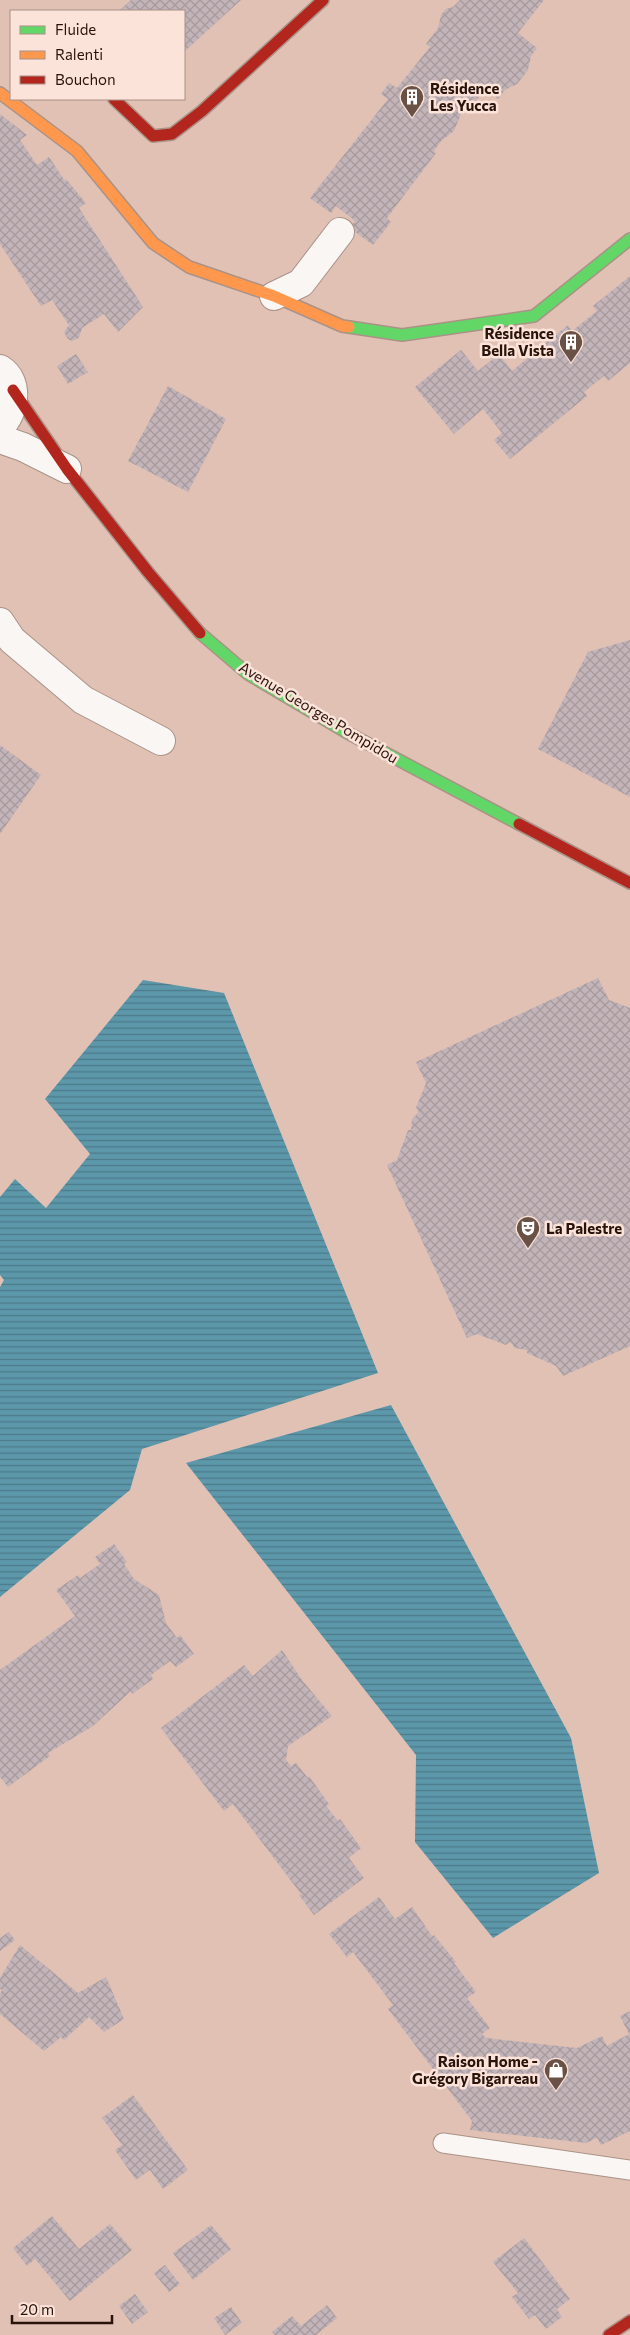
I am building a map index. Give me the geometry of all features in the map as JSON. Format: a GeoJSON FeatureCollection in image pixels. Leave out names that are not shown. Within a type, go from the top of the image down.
{"type":"FeatureCollection","features":[{"type":"Feature","properties":{"kind":"street"},"geometry":{"type":"LineString","coordinates":[[115,100],[153,136],[172,134],[202,111],[323,0]]}},
{"type":"Feature","properties":{"kind":"street"},"geometry":{"type":"LineString","coordinates":[[13,100],[77,151],[153,243],[189,267],[274,296],[342,326],[402,335],[534,316],[630,239]]}},
{"type":"Feature","properties":{"kind":"street"},"geometry":{"type":"LineString","coordinates":[[274,296],[301,282],[340,232]]}},
{"type":"Feature","properties":{"kind":"street"},"geometry":{"type":"LineString","coordinates":[[0,427],[12,409],[7,379]]}},
{"type":"Feature","properties":{"kind":"street","name":"Avenue Georges Pompidou"},"geometry":{"type":"LineString","coordinates":[[7,379],[68,469],[195,628],[248,674],[346,732],[630,883]]}},
{"type":"Feature","properties":{"kind":"street","name":"Avenue Georges Pompidou"},"geometry":{"type":"LineString","coordinates":[[0,439],[23,447],[68,469]]}},
{"type":"Feature","properties":{"kind":"street"},"geometry":{"type":"LineString","coordinates":[[0,622],[12,640],[83,700],[161,741]]}},
{"type":"Feature","properties":{"kind":"street"},"geometry":{"type":"LineString","coordinates":[[608,2335],[630,2321]]}},
{"type":"Feature","properties":{"kind":"lane"},"geometry":{"type":"LineString","coordinates":[[442,2143],[630,2170]]}},
{"type":"Feature","properties":{"kind":"water"},"geometry":{"type":"Polygon","coordinates":[[[143,980],[224,993],[378,1373],[142,1449],[130,1490],[0,1597],[0,1287],[4,1280],[0,1275],[0,1197],[15,1179],[46,1208],[90,1154],[45,1099],[143,980]]]}},
{"type":"Feature","properties":{"kind":"water"},"geometry":{"type":"Polygon","coordinates":[[[391,1405],[571,1738],[599,1873],[493,1938],[415,1842],[416,1755],[186,1463],[391,1405]]]}},
{"type":"Feature","properties":{"kind":"building"},"geometry":{"type":"Polygon","coordinates":[[[131,0],[241,0],[185,51],[185,10],[120,10],[131,0]]]}},
{"type":"Feature","properties":{"kind":"building","name":"Résidence Les Yucca"},"geometry":{"type":"Polygon","coordinates":[[[460,0],[544,0],[518,33],[537,48],[531,56],[528,70],[517,84],[505,90],[498,99],[485,89],[470,109],[467,106],[461,114],[454,131],[441,141],[434,151],[436,153],[387,218],[391,222],[373,245],[350,228],[355,221],[336,206],[331,213],[310,198],[388,99],[381,94],[389,83],[397,88],[430,47],[426,44],[438,28],[441,15],[446,9],[453,7],[460,0]]]}},
{"type":"Feature","properties":{"kind":"building"},"geometry":{"type":"Polygon","coordinates":[[[0,114],[27,135],[20,140],[37,165],[49,157],[65,181],[66,179],[86,203],[79,208],[143,307],[118,332],[104,314],[82,328],[79,338],[72,341],[68,339],[64,332],[69,325],[52,300],[41,306],[0,244],[0,114]]]}},
{"type":"Feature","properties":{"kind":"building","name":"Résidence Bella Vista"},"geometry":{"type":"Polygon","coordinates":[[[630,276],[630,363],[608,381],[604,376],[584,392],[587,396],[510,459],[494,440],[502,433],[483,409],[454,434],[415,387],[461,350],[478,371],[499,354],[512,371],[568,325],[572,331],[597,311],[593,306],[630,276]]]}},
{"type":"Feature","properties":{"kind":"building"},"geometry":{"type":"Polygon","coordinates":[[[76,354],[88,372],[68,384],[57,366],[76,354]]]}},
{"type":"Feature","properties":{"kind":"building"},"geometry":{"type":"Polygon","coordinates":[[[168,386],[226,419],[188,492],[128,461],[168,386]]]}},
{"type":"Feature","properties":{"kind":"building"},"geometry":{"type":"Polygon","coordinates":[[[630,640],[630,797],[538,749],[588,652],[630,640]]]}},
{"type":"Feature","properties":{"kind":"building"},"geometry":{"type":"Polygon","coordinates":[[[0,745],[41,775],[0,834],[0,745]]]}},
{"type":"Feature","properties":{"kind":"building","name":"La Palestre"},"geometry":{"type":"Polygon","coordinates":[[[598,978],[609,1000],[630,1008],[630,1346],[563,1376],[556,1366],[527,1353],[527,1350],[515,1348],[510,1342],[506,1345],[477,1334],[467,1338],[387,1165],[397,1160],[408,1130],[411,1130],[412,1119],[419,1112],[416,1108],[426,1083],[416,1062],[598,978]]]}},
{"type":"Feature","properties":{"kind":"building"},"geometry":{"type":"Polygon","coordinates":[[[114,1544],[127,1562],[124,1564],[134,1579],[159,1595],[166,1623],[177,1638],[180,1635],[194,1654],[176,1667],[170,1661],[151,1675],[153,1679],[132,1694],[131,1691],[93,1726],[48,1753],[50,1756],[8,1787],[0,1777],[0,1670],[75,1616],[56,1590],[78,1575],[80,1578],[100,1564],[95,1557],[114,1544]]]}},
{"type":"Feature","properties":{"kind":"building"},"geometry":{"type":"Polygon","coordinates":[[[282,1650],[302,1680],[332,1716],[288,1746],[286,1760],[291,1766],[296,1763],[308,1778],[309,1776],[329,1804],[326,1806],[338,1821],[340,1819],[361,1848],[349,1858],[364,1878],[314,1915],[299,1895],[301,1894],[233,1804],[224,1811],[161,1728],[244,1665],[253,1676],[282,1650]]]}},
{"type":"Feature","properties":{"kind":"building"},"geometry":{"type":"Polygon","coordinates":[[[379,1897],[395,1919],[412,1907],[432,1936],[434,1935],[456,1962],[454,1963],[476,1992],[467,1998],[490,2028],[482,2034],[486,2038],[577,2048],[602,2036],[607,2046],[629,2034],[620,2016],[630,2011],[630,2131],[601,2145],[597,2138],[586,2143],[470,2130],[472,2121],[388,2009],[393,2005],[353,1952],[347,1957],[329,1934],[379,1897]]]}},
{"type":"Feature","properties":{"kind":"building"},"geometry":{"type":"Polygon","coordinates":[[[9,1932],[15,1940],[0,1951],[0,1938],[9,1932]]]}},
{"type":"Feature","properties":{"kind":"building"},"geometry":{"type":"Polygon","coordinates":[[[20,1945],[78,1993],[106,1977],[124,2019],[104,2032],[89,2017],[64,2040],[61,2037],[44,2051],[0,2014],[0,1994],[2,1990],[0,1989],[0,1978],[20,1945]]]}},
{"type":"Feature","properties":{"kind":"building"},"geometry":{"type":"Polygon","coordinates":[[[133,2095],[188,2170],[163,2189],[150,2170],[136,2180],[115,2150],[122,2145],[102,2118],[133,2095]]]}},
{"type":"Feature","properties":{"kind":"building"},"geometry":{"type":"Polygon","coordinates":[[[52,2216],[79,2249],[110,2224],[132,2250],[70,2301],[35,2259],[27,2266],[13,2248],[52,2216]]]}},
{"type":"Feature","properties":{"kind":"building"},"geometry":{"type":"Polygon","coordinates":[[[211,2225],[231,2249],[193,2280],[173,2253],[211,2225]]]}},
{"type":"Feature","properties":{"kind":"building"},"geometry":{"type":"Polygon","coordinates":[[[524,2238],[570,2299],[557,2309],[562,2317],[546,2329],[535,2315],[529,2319],[512,2297],[518,2293],[493,2262],[524,2238]]]}},
{"type":"Feature","properties":{"kind":"building"},"geometry":{"type":"Polygon","coordinates":[[[165,2265],[180,2284],[169,2292],[154,2273],[165,2265]]]}},
{"type":"Feature","properties":{"kind":"building"},"geometry":{"type":"Polygon","coordinates":[[[135,2294],[148,2312],[132,2324],[119,2306],[135,2294]]]}},
{"type":"Feature","properties":{"kind":"building"},"geometry":{"type":"Polygon","coordinates":[[[327,2305],[337,2318],[316,2335],[275,2335],[272,2332],[292,2316],[301,2326],[327,2305]]]}},
{"type":"Feature","properties":{"kind":"building"},"geometry":{"type":"Polygon","coordinates":[[[231,2307],[242,2323],[225,2335],[214,2318],[231,2307]]]}},
{"type":"Feature","properties":{"kind":"traffic: fast"},"geometry":{"type":"LineString","coordinates":[[349,327],[402,335],[534,316],[630,239]]}},
{"type":"Feature","properties":{"kind":"traffic: fast"},"geometry":{"type":"LineString","coordinates":[[200,633],[248,674],[346,732],[519,824]]}},
{"type":"Feature","properties":{"kind":"traffic: slow"},"geometry":{"type":"LineString","coordinates":[[0,93],[77,151],[153,243],[189,267],[274,296],[342,326],[349,327]]}},
{"type":"Feature","properties":{"kind":"traffic: jam"},"geometry":{"type":"LineString","coordinates":[[115,100],[153,136],[172,134],[202,111],[323,0]]}},
{"type":"Feature","properties":{"kind":"traffic: jam"},"geometry":{"type":"LineString","coordinates":[[13,390],[67,469],[148,572],[200,633]]}},
{"type":"Feature","properties":{"kind":"traffic: jam"},"geometry":{"type":"LineString","coordinates":[[519,824],[630,883]]}},
{"type":"Feature","properties":{"kind":"traffic: jam"},"geometry":{"type":"LineString","coordinates":[[609,2335],[630,2321]]}},
{"type":"Feature","properties":{"kind":"place","name":"Résidence Les Yucca"},"geometry":{"type":"Point","coordinates":[412,118]}},
{"type":"Feature","properties":{"kind":"place","name":"Résidence Bella Vista"},"geometry":{"type":"Point","coordinates":[571,363]}},
{"type":"Feature","properties":{"kind":"place","name":"La Palestre"},"geometry":{"type":"Point","coordinates":[528,1249]}},
{"type":"Feature","properties":{"kind":"place","name":"Raison Home - Grégory Bigarreau"},"geometry":{"type":"Point","coordinates":[556,2091]}}]}
